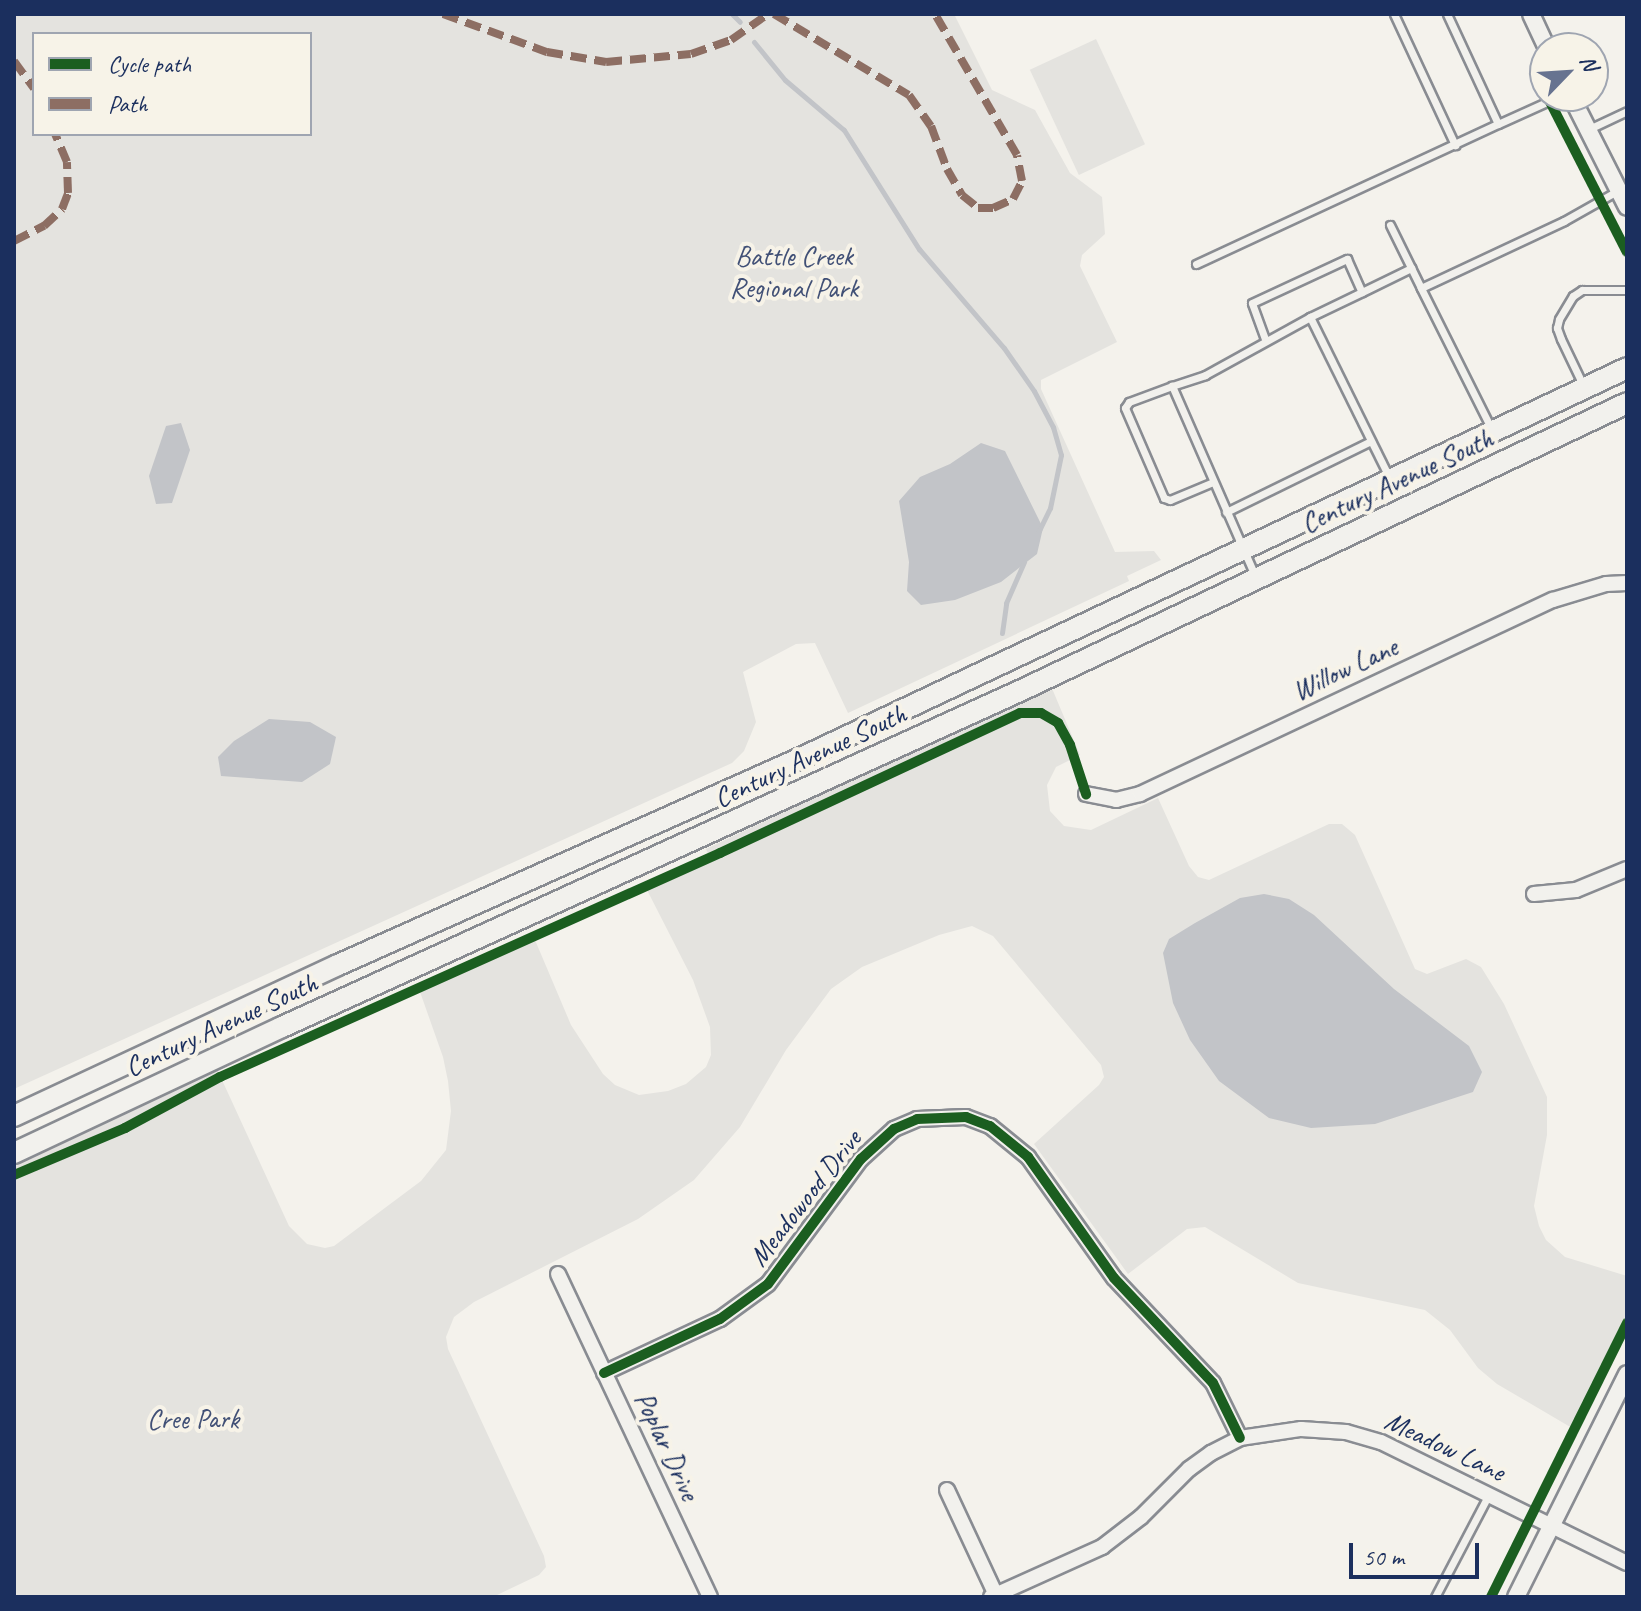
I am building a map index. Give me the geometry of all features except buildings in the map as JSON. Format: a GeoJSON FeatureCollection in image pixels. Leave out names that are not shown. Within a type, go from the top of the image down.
{"type":"FeatureCollection","features":[{"type":"Feature","properties":{"kind":"main road","name":"Century Avenue South"},"geometry":{"type":"LineString","coordinates":[[14,1116],[338,965],[801,758],[1627,368]]}},
{"type":"Feature","properties":{"kind":"main road","name":"Century Avenue South"},"geometry":{"type":"LineString","coordinates":[[14,1153],[1627,403]]}},
{"type":"Feature","properties":{"kind":"street"},"geometry":{"type":"LineString","coordinates":[[1579,112],[1627,207]]}},
{"type":"Feature","properties":{"kind":"street","name":"Willow Lane"},"geometry":{"type":"LineString","coordinates":[[1086,794],[1116,800],[1140,794],[1553,600],[1606,584],[1627,583]]}},
{"type":"Feature","properties":{"kind":"street"},"geometry":{"type":"LineString","coordinates":[[1534,894],[1576,890],[1627,869]]}},
{"type":"Feature","properties":{"kind":"street","name":"Meadowood Drive"},"geometry":{"type":"LineString","coordinates":[[604,1373],[720,1319],[768,1284],[861,1159],[894,1129],[917,1119],[966,1117],[990,1126],[1028,1157],[1114,1278],[1213,1383],[1240,1438]]}},
{"type":"Feature","properties":{"kind":"street","name":"Poplar Drive"},"geometry":{"type":"LineString","coordinates":[[558,1274],[710,1597]]}},
{"type":"Feature","properties":{"kind":"street"},"geometry":{"type":"LineString","coordinates":[[1516,1597],[1627,1374]]}},
{"type":"Feature","properties":{"kind":"street","name":"Meadow Lane"},"geometry":{"type":"LineString","coordinates":[[993,1596],[1102,1547],[1141,1517],[1189,1469],[1240,1438],[1301,1429],[1346,1432],[1381,1442],[1627,1563]]}},
{"type":"Feature","properties":{"kind":"street"},"geometry":{"type":"LineString","coordinates":[[947,1490],[993,1596]]}},
{"type":"Feature","properties":{"kind":"lane"},"geometry":{"type":"LineString","coordinates":[[1394,14],[1455,145]]}},
{"type":"Feature","properties":{"kind":"lane"},"geometry":{"type":"LineString","coordinates":[[1447,14],[1498,124]]}},
{"type":"Feature","properties":{"kind":"lane"},"geometry":{"type":"LineString","coordinates":[[1196,264],[1529,110]]}},
{"type":"Feature","properties":{"kind":"lane"},"geometry":{"type":"LineString","coordinates":[[1588,129],[1627,111]]}},
{"type":"Feature","properties":{"kind":"lane"},"geometry":{"type":"LineString","coordinates":[[1421,288],[1564,221],[1619,190]]}},
{"type":"Feature","properties":{"kind":"lane"},"geometry":{"type":"LineString","coordinates":[[1390,225],[1493,430]]}},
{"type":"Feature","properties":{"kind":"lane"},"geometry":{"type":"LineString","coordinates":[[1265,339],[1251,306],[1254,301],[1347,259],[1362,292]]}},
{"type":"Feature","properties":{"kind":"lane"},"geometry":{"type":"LineString","coordinates":[[1213,482],[1170,500],[1164,498],[1125,408],[1129,402],[1205,375],[1265,339],[1411,268]]}},
{"type":"Feature","properties":{"kind":"lane"},"geometry":{"type":"LineString","coordinates":[[1584,387],[1561,339],[1557,328],[1559,319],[1573,296],[1582,290],[1627,290]]}},
{"type":"Feature","properties":{"kind":"lane"},"geometry":{"type":"LineString","coordinates":[[1310,317],[1390,479]]}},
{"type":"Feature","properties":{"kind":"lane"},"geometry":{"type":"LineString","coordinates":[[1172,386],[1256,578]]}},
{"type":"Feature","properties":{"kind":"lane"},"geometry":{"type":"LineString","coordinates":[[1226,512],[1371,441]]}},
{"type":"Feature","properties":{"kind":"lane"},"geometry":{"type":"LineString","coordinates":[[1435,1597],[1489,1494]]}},
{"type":"Feature","properties":{"kind":"green space","name":"Battle Creek Regional Park"},"geometry":{"type":"Polygon","coordinates":[[[14,14],[954,14],[992,90],[1035,110],[1070,173],[1102,197],[1105,234],[1082,255],[1080,266],[1117,342],[1041,380],[1041,389],[1115,552],[1154,551],[1161,560],[1127,576],[1129,581],[848,713],[815,643],[796,644],[743,672],[756,722],[744,751],[732,763],[14,1089],[14,14]]]}},
{"type":"Feature","properties":{"kind":"green space"},"geometry":{"type":"Polygon","coordinates":[[[1096,39],[1145,144],[1079,175],[1030,70],[1096,39]]]}},
{"type":"Feature","properties":{"kind":"green space","name":"Cree Park"},"geometry":{"type":"Polygon","coordinates":[[[1051,686],[1080,755],[1056,767],[1047,785],[1050,811],[1064,826],[1091,830],[1158,798],[1189,866],[1198,877],[1209,880],[1329,824],[1342,824],[1355,835],[1415,969],[1427,974],[1466,959],[1481,967],[1504,1004],[1547,1097],[1547,1135],[1534,1206],[1539,1226],[1546,1240],[1565,1257],[1627,1276],[1627,1314],[1572,1428],[1497,1384],[1478,1368],[1450,1330],[1425,1310],[1298,1283],[1205,1227],[1187,1229],[1128,1274],[1034,1144],[1099,1085],[1104,1077],[1101,1065],[993,936],[972,926],[939,935],[862,967],[831,989],[786,1050],[740,1127],[694,1180],[638,1219],[474,1302],[454,1317],[446,1337],[448,1349],[544,1556],[546,1567],[539,1575],[493,1597],[14,1597],[14,1165],[217,1069],[219,1074],[214,1077],[217,1082],[222,1080],[289,1226],[307,1244],[325,1248],[334,1246],[421,1181],[446,1150],[451,1111],[448,1081],[443,1057],[419,989],[535,940],[571,1025],[603,1074],[615,1085],[639,1095],[668,1091],[686,1084],[706,1067],[711,1055],[710,1027],[693,980],[647,890],[711,861],[706,849],[1051,686]]]}},
{"type":"Feature","properties":{"kind":"shaded area"},"geometry":{"type":"Polygon","coordinates":[[[181,423],[190,450],[172,503],[156,504],[149,476],[166,426],[181,423]]]}},
{"type":"Feature","properties":{"kind":"shaded area"},"geometry":{"type":"Polygon","coordinates":[[[981,443],[1005,451],[1043,528],[1037,554],[1001,582],[955,600],[921,605],[907,591],[909,562],[899,501],[920,477],[950,464],[981,443]]]}},
{"type":"Feature","properties":{"kind":"shaded area"},"geometry":{"type":"Polygon","coordinates":[[[269,719],[310,722],[336,737],[330,764],[302,782],[221,776],[218,757],[234,741],[269,719]]]}},
{"type":"Feature","properties":{"kind":"shaded area"},"geometry":{"type":"Polygon","coordinates":[[[1264,894],[1289,899],[1314,915],[1394,989],[1469,1046],[1482,1072],[1473,1092],[1375,1124],[1311,1128],[1269,1118],[1219,1081],[1190,1040],[1173,1003],[1163,953],[1169,939],[1195,923],[1240,898],[1264,894]]]}},
{"type":"Feature","properties":{"kind":"waterway"},"geometry":{"type":"LineString","coordinates":[[732,14],[740,22]]}},
{"type":"Feature","properties":{"kind":"waterway"},"geometry":{"type":"LineString","coordinates":[[754,42],[785,80],[844,130],[919,249],[1004,348],[1034,391],[1053,427],[1061,455],[1050,508],[1039,531]]}},
{"type":"Feature","properties":{"kind":"waterway"},"geometry":{"type":"LineString","coordinates":[[1002,633],[1006,603],[1024,562]]}},
{"type":"Feature","properties":{"kind":"marked path"},"geometry":{"type":"LineString","coordinates":[[443,14],[547,52],[606,62],[691,54],[731,40],[768,14]]}},
{"type":"Feature","properties":{"kind":"marked path"},"geometry":{"type":"LineString","coordinates":[[774,14],[909,95],[931,126],[947,169],[962,195],[978,208],[993,208],[1013,199],[1022,181],[1017,155],[935,14]]}},
{"type":"Feature","properties":{"kind":"marked path"},"geometry":{"type":"LineString","coordinates":[[14,61],[32,86]]}},
{"type":"Feature","properties":{"kind":"marked path"},"geometry":{"type":"LineString","coordinates":[[14,241],[44,226],[62,209],[68,193],[67,162],[56,136]]}},
{"type":"Feature","properties":{"kind":"cycle path"},"geometry":{"type":"LineString","coordinates":[[1555,112],[1627,252]]}},
{"type":"Feature","properties":{"kind":"cycle path"},"geometry":{"type":"LineString","coordinates":[[14,1175],[125,1128],[220,1077],[720,853],[1020,713],[1041,713],[1058,723],[1070,745],[1086,794]]}},
{"type":"Feature","properties":{"kind":"cycle path"},"geometry":{"type":"LineString","coordinates":[[604,1373],[720,1319],[768,1284],[861,1159],[894,1129],[917,1119],[966,1117],[990,1126],[1028,1157],[1114,1278],[1213,1383],[1240,1438]]}},
{"type":"Feature","properties":{"kind":"cycle path"},"geometry":{"type":"LineString","coordinates":[[1491,1597],[1627,1323]]}}]}
